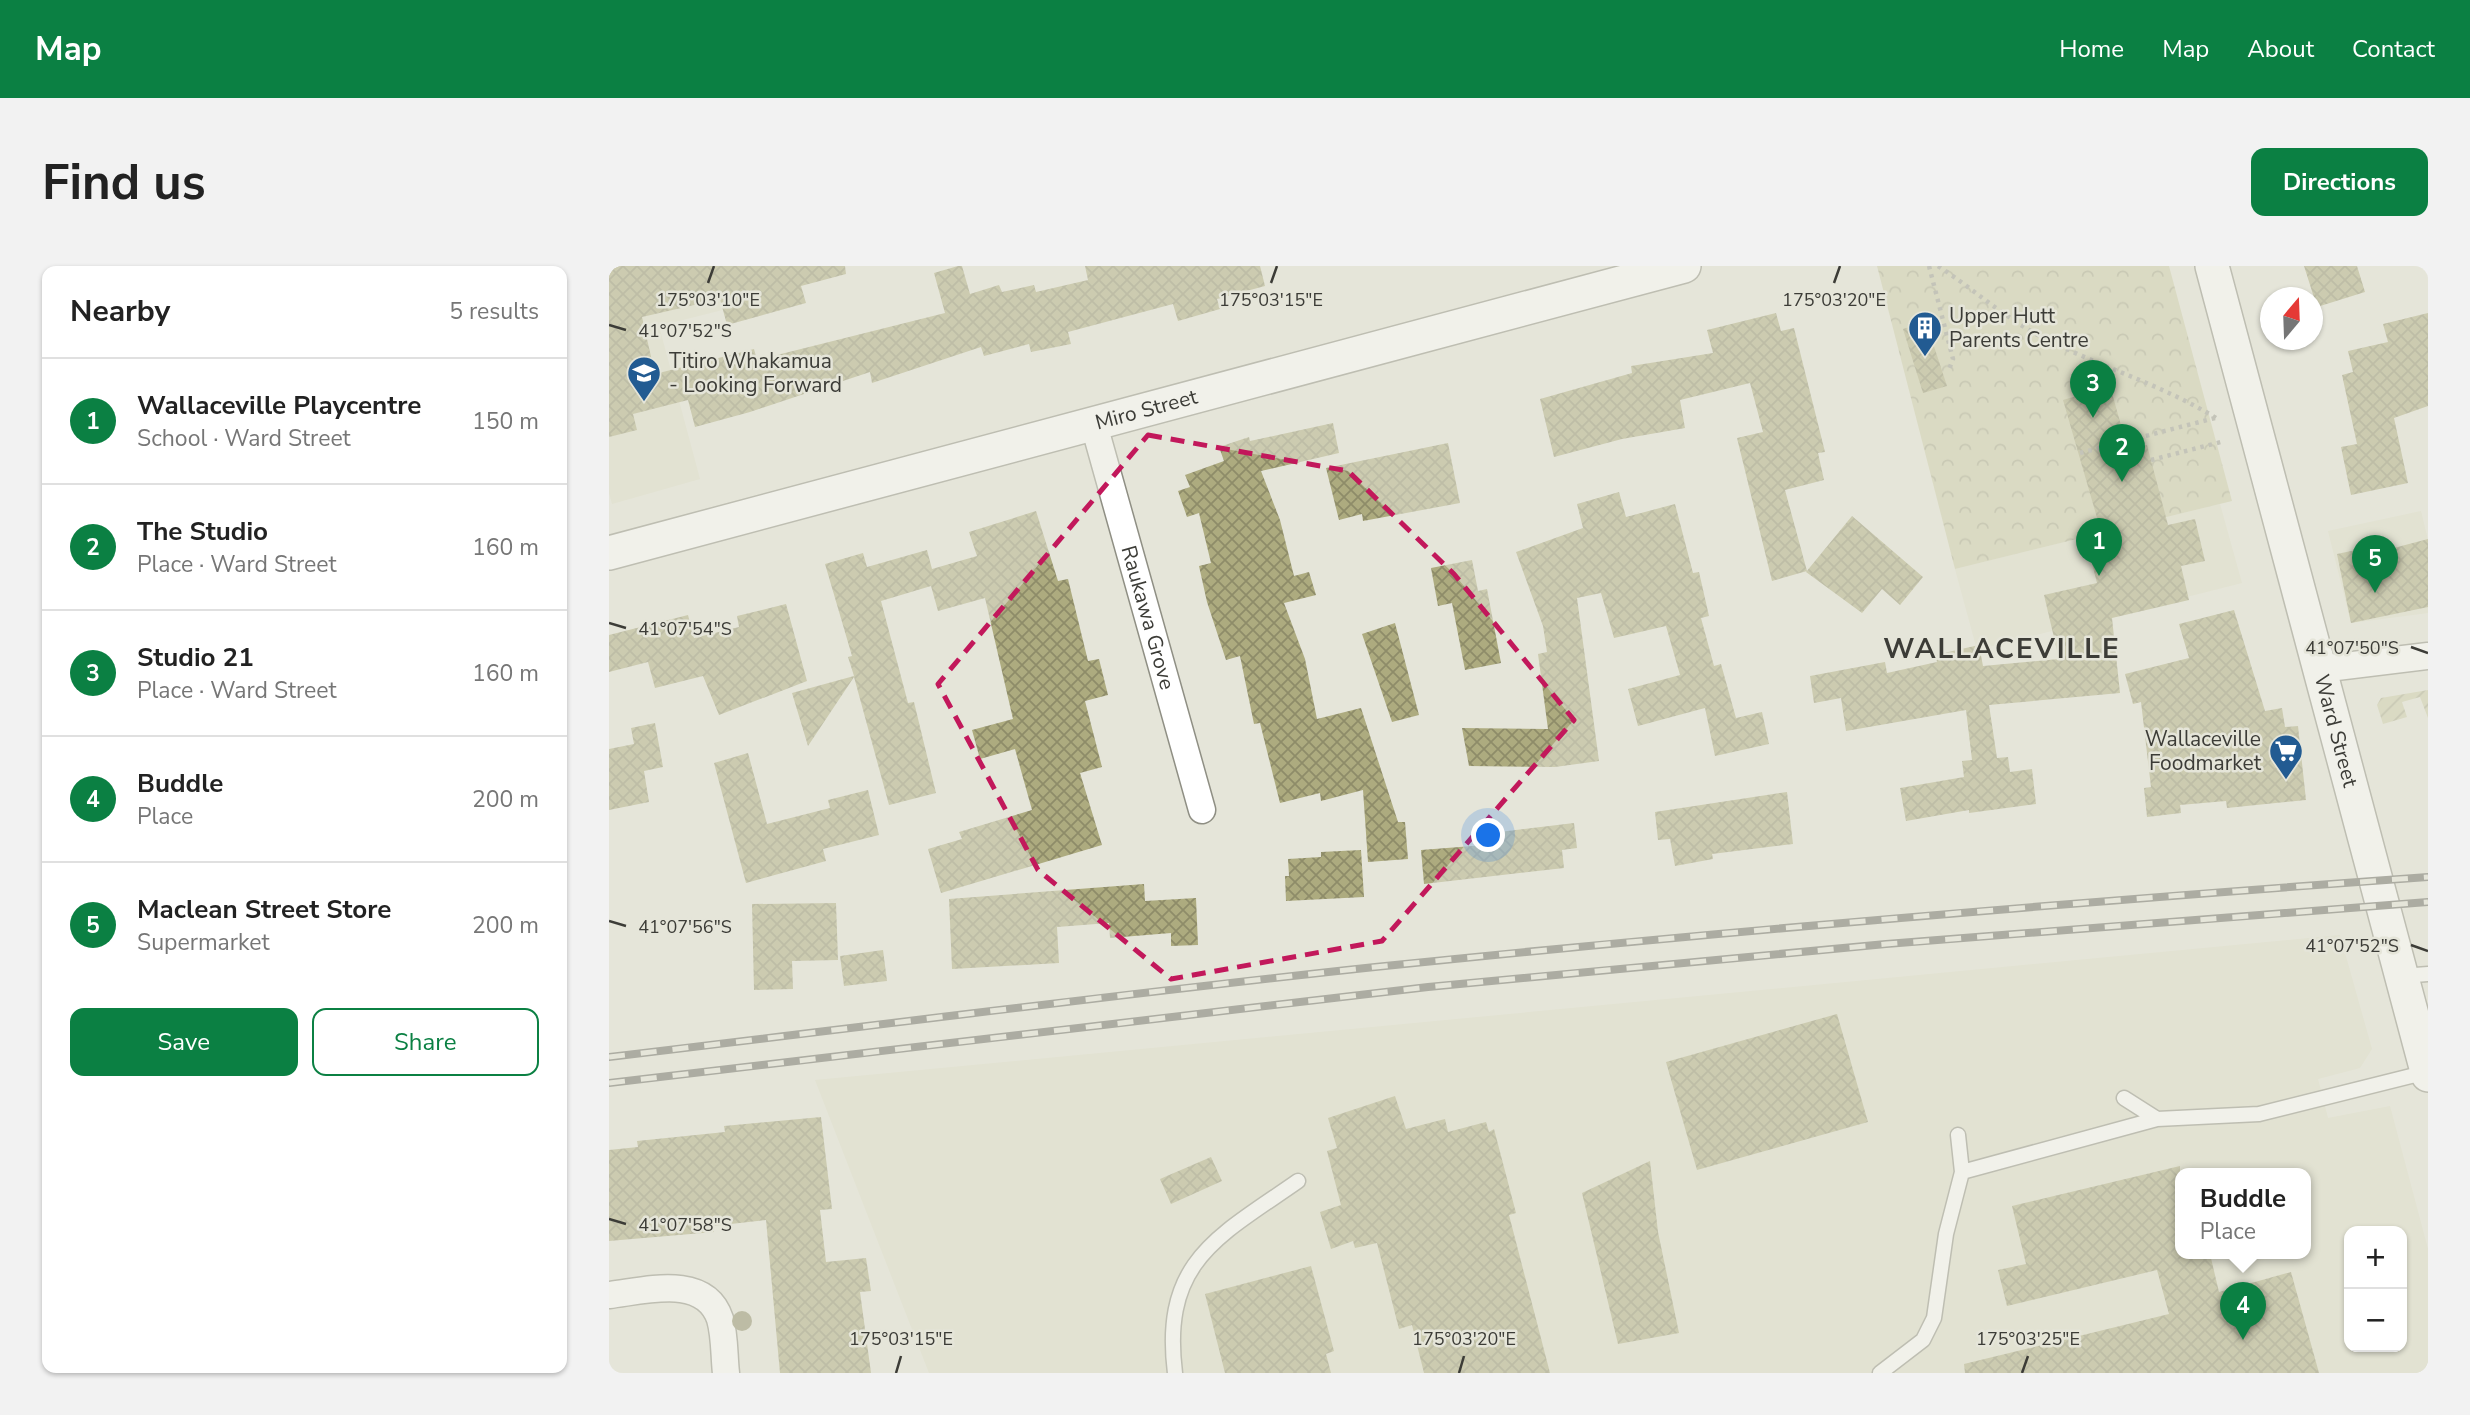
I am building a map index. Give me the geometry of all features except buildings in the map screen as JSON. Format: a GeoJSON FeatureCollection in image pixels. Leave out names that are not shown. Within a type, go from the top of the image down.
{"type":"FeatureCollection","features":[{"type":"Feature","properties":{"kind":"street","name":"Miro Street"},"geometry":{"type":"LineString","coordinates":[[609,553],[1683,266]]}},
{"type":"Feature","properties":{"kind":"street","name":"Ward Street"},"geometry":{"type":"LineString","coordinates":[[2212,266],[2319,669],[2415,975],[2428,1074]]}},
{"type":"Feature","properties":{"kind":"street","name":"Raukawa Grove"},"geometry":{"type":"LineString","coordinates":[[1094,425],[1202,810]]}},
{"type":"Feature","properties":{"kind":"street"},"geometry":{"type":"LineString","coordinates":[[2319,669],[2428,656]]}},
{"type":"Feature","properties":{"kind":"street"},"geometry":{"type":"LineString","coordinates":[[609,1295],[674,1289],[697,1293],[716,1310],[720,1321],[726,1373]]}},
{"type":"Feature","properties":{"kind":"lane"},"geometry":{"type":"LineString","coordinates":[[1962,1172],[2157,1119],[2259,1114],[2428,1074]]}},
{"type":"Feature","properties":{"kind":"lane"},"geometry":{"type":"LineString","coordinates":[[2124,1098],[2157,1119]]}},
{"type":"Feature","properties":{"kind":"lane"},"geometry":{"type":"LineString","coordinates":[[1880,1373],[1923,1340],[1934,1318],[1946,1234],[1962,1172],[1958,1135]]}},
{"type":"Feature","properties":{"kind":"lane"},"geometry":{"type":"LineString","coordinates":[[1175,1373],[1171,1340],[1176,1309],[1193,1264],[1212,1241],[1298,1181]]}},
{"type":"Feature","properties":{"kind":"path"},"geometry":{"type":"LineString","coordinates":[[1929,266],[1953,359],[1948,372]]}},
{"type":"Feature","properties":{"kind":"path"},"geometry":{"type":"LineString","coordinates":[[1938,266],[1994,309],[2037,334],[2141,379],[2216,418]]}},
{"type":"Feature","properties":{"kind":"path"},"geometry":{"type":"LineString","coordinates":[[2080,453],[2250,409]]}},
{"type":"Feature","properties":{"kind":"path"},"geometry":{"type":"LineString","coordinates":[[2151,460],[2221,442]]}},
{"type":"Feature","properties":{"kind":"highlighted area"},"geometry":{"type":"Polygon","coordinates":[[[1148,435],[1348,471],[1454,574],[1574,720],[1382,941],[1171,979],[1038,870],[938,684],[1148,435]]]}},
{"type":"Feature","properties":{"kind":"shaded area","name":"Titiro Whakamua - Looking Forward"},"geometry":{"type":"Polygon","coordinates":[[[609,266],[746,304],[659,326],[700,479],[612,504],[609,493],[609,266]]]}},
{"type":"Feature","properties":{"kind":"shaded area"},"geometry":{"type":"Polygon","coordinates":[[[2220,504],[2242,583],[1977,650],[1955,569],[2220,504]]]}},
{"type":"Feature","properties":{"kind":"shaded area"},"geometry":{"type":"Polygon","coordinates":[[[2421,511],[2428,540],[2428,613],[2351,623],[2328,531],[2421,511]]]}},
{"type":"Feature","properties":{"kind":"shaded area"},"geometry":{"type":"Polygon","coordinates":[[[2340,935],[2372,1049],[2360,1068],[2318,1079],[2328,1118],[2390,1106],[2428,1249],[2428,1373],[929,1373],[815,1080],[2340,935]]]}},
{"type":"Feature","properties":{"kind":"green space"},"geometry":{"type":"Polygon","coordinates":[[[1877,266],[2169,266],[2232,501],[1955,569],[1877,266]]]}},
{"type":"Feature","properties":{"kind":"green space"},"geometry":{"type":"Polygon","coordinates":[[[2428,690],[2428,718],[2420,697],[2402,702],[2407,717],[2383,724],[2377,705],[2381,698],[2428,690]]]}},
{"type":"Feature","properties":{"kind":"railway"},"geometry":{"type":"LineString","coordinates":[[609,1057],[1375,967],[1901,918],[2428,877]]}},
{"type":"Feature","properties":{"kind":"railway"},"geometry":{"type":"LineString","coordinates":[[609,1083],[1428,987],[1886,944],[2428,902]]}},
{"type":"Feature","properties":{"kind":"place","name":"Upper Hutt Parents Centre"},"geometry":{"type":"Point","coordinates":[1925,358]}},
{"type":"Feature","properties":{"kind":"place","name":"Titiro Whakamua - Looking Forward"},"geometry":{"type":"Point","coordinates":[644,403]}},
{"type":"Feature","properties":{"kind":"place","name":"Studio 21"},"geometry":{"type":"Point","coordinates":[2093,418]}},
{"type":"Feature","properties":{"kind":"place","name":"The Studio"},"geometry":{"type":"Point","coordinates":[2122,482]}},
{"type":"Feature","properties":{"kind":"place","name":"Wallaceville Playcentre"},"geometry":{"type":"Point","coordinates":[2099,576]}},
{"type":"Feature","properties":{"kind":"place","name":"Maclean Street Store"},"geometry":{"type":"Point","coordinates":[2375,593]}},
{"type":"Feature","properties":{"kind":"place","name":"Wallaceville Foodmarket"},"geometry":{"type":"Point","coordinates":[2286,781]}},
{"type":"Feature","properties":{"kind":"place","name":"Buddle"},"geometry":{"type":"Point","coordinates":[2243,1340]}},
{"type":"Feature","properties":{"kind":"district","name":"WALLACEVILLE"},"geometry":{"type":"Point","coordinates":[2002,648]}}]}
